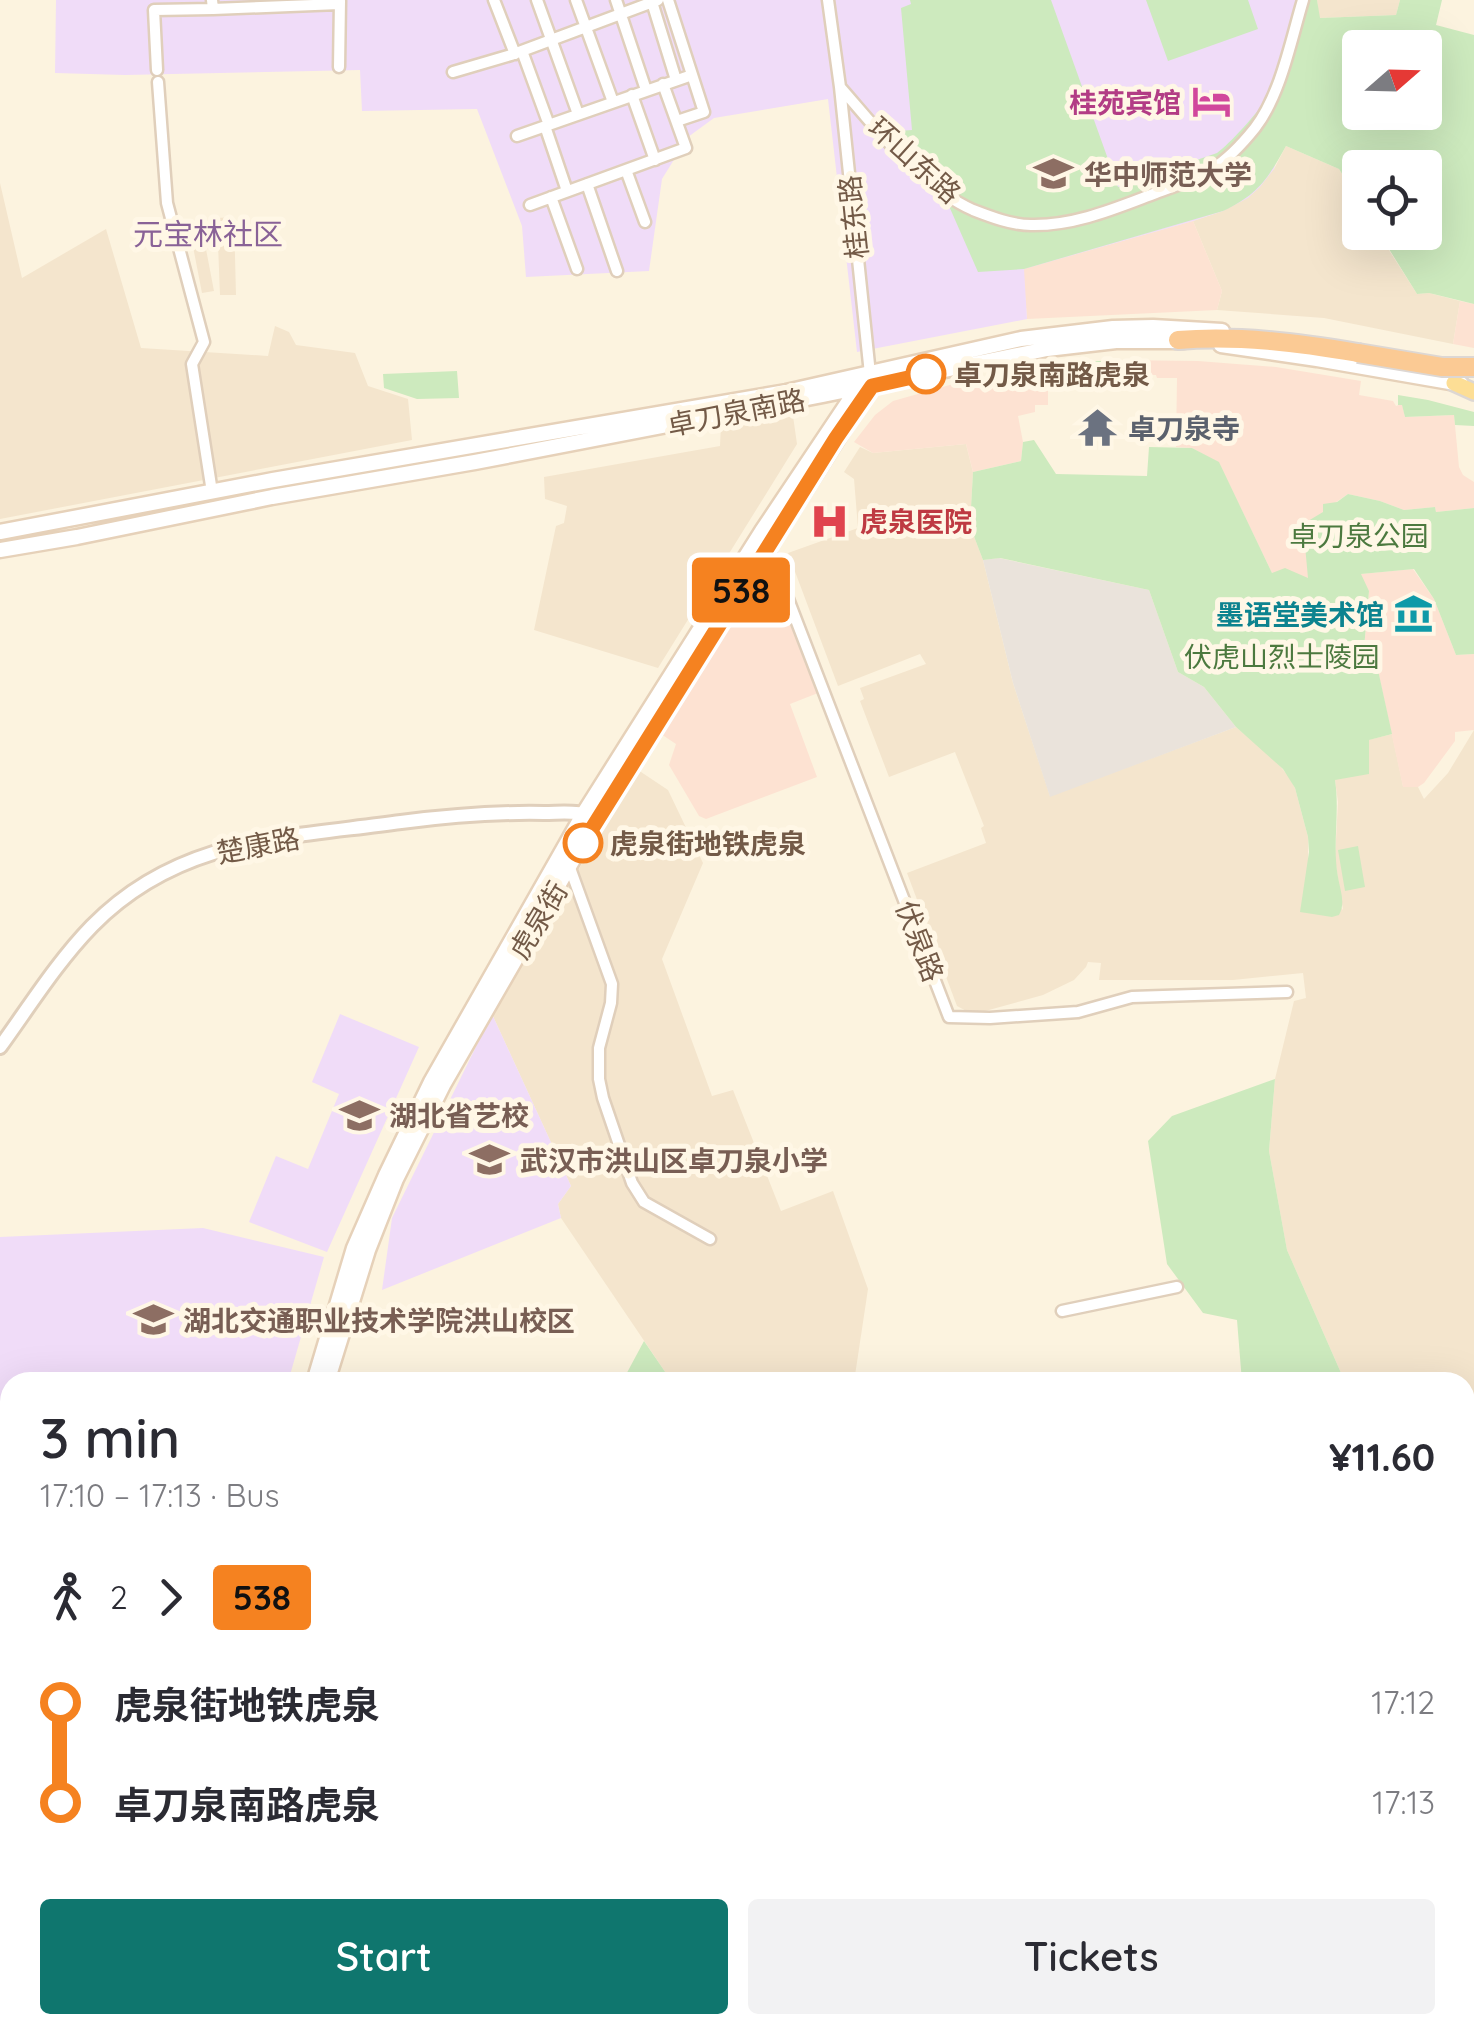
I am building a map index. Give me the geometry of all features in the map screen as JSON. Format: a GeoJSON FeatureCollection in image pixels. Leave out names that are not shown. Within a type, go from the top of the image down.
{"type":"FeatureCollection","features":[{"type":"Feature","properties":{"kind":"highway"},"geometry":{"type":"LineString","coordinates":[[1178,340],[1250,340],[1358,352],[1442,368],[1474,369]]}},
{"type":"Feature","properties":{"kind":"main road","name":"卓刀泉南路"},"geometry":{"type":"LineString","coordinates":[[0,550],[822,396],[1021,339],[1083,330],[1131,327],[1314,339],[1474,369]]}},
{"type":"Feature","properties":{"kind":"main road","name":"卓刀泉南路"},"geometry":{"type":"LineString","coordinates":[[0,532],[671,412],[866,383],[1047,348],[1178,340],[1317,358],[1454,383]]}},
{"type":"Feature","properties":{"kind":"main road","name":"虎泉街"},"geometry":{"type":"LineString","coordinates":[[317,1372],[354,1248],[431,1082],[830,428],[866,383]]}},
{"type":"Feature","properties":{"kind":"main road","name":"虎泉街"},"geometry":{"type":"LineString","coordinates":[[331,1372],[368,1250],[396,1179],[444,1085],[570,868],[590,816],[768,547],[866,383]]}},
{"type":"Feature","properties":{"kind":"main road"},"geometry":{"type":"LineString","coordinates":[[1454,383],[1474,390]]}},
{"type":"Feature","properties":{"kind":"main road"},"geometry":{"type":"LineString","coordinates":[[822,396],[830,412],[830,428]]}},
{"type":"Feature","properties":{"kind":"street"},"geometry":{"type":"LineString","coordinates":[[494,0],[547,125],[567,192]]}},
{"type":"Feature","properties":{"kind":"street"},"geometry":{"type":"LineString","coordinates":[[537,0],[578,114]]}},
{"type":"Feature","properties":{"kind":"street"},"geometry":{"type":"LineString","coordinates":[[576,0],[612,102]]}},
{"type":"Feature","properties":{"kind":"street"},"geometry":{"type":"LineString","coordinates":[[616,0],[646,90]]}},
{"type":"Feature","properties":{"kind":"street"},"geometry":{"type":"LineString","coordinates":[[668,0],[704,112],[678,122]]}},
{"type":"Feature","properties":{"kind":"street","name":"桂东路"},"geometry":{"type":"LineString","coordinates":[[828,0],[840,87],[866,383]]}},
{"type":"Feature","properties":{"kind":"street","name":"环山东路"},"geometry":{"type":"LineString","coordinates":[[840,87],[890,144],[960,203],[1020,224],[1062,223],[1094,216],[1188,181],[1227,158],[1254,130],[1268,106],[1303,0]]}},
{"type":"Feature","properties":{"kind":"street"},"geometry":{"type":"LineString","coordinates":[[454,72],[655,1],[676,80]]}},
{"type":"Feature","properties":{"kind":"street"},"geometry":{"type":"LineString","coordinates":[[212,492],[192,364],[204,342],[167,204],[154,10],[212,4],[340,2],[338,67]]}},
{"type":"Feature","properties":{"kind":"street"},"geometry":{"type":"LineString","coordinates":[[517,136],[692,75]]}},
{"type":"Feature","properties":{"kind":"street"},"geometry":{"type":"LineString","coordinates":[[530,205],[686,148],[664,84]]}},
{"type":"Feature","properties":{"kind":"street"},"geometry":{"type":"LineString","coordinates":[[632,95],[654,160]]}},
{"type":"Feature","properties":{"kind":"street"},"geometry":{"type":"LineString","coordinates":[[626,170],[644,222]]}},
{"type":"Feature","properties":{"kind":"street"},"geometry":{"type":"LineString","coordinates":[[587,184],[617,271]]}},
{"type":"Feature","properties":{"kind":"street"},"geometry":{"type":"LineString","coordinates":[[552,197],[577,269]]}},
{"type":"Feature","properties":{"kind":"street","name":"伏泉路"},"geometry":{"type":"LineString","coordinates":[[768,547],[949,1016],[990,1018],[1078,1012],[1132,997],[1287,992]]}},
{"type":"Feature","properties":{"kind":"street","name":"楚康路"},"geometry":{"type":"LineString","coordinates":[[0,1047],[93,925],[145,884],[206,854],[244,844],[420,820],[522,812],[590,816]]}},
{"type":"Feature","properties":{"kind":"street"},"geometry":{"type":"LineString","coordinates":[[570,868],[612,984],[599,1048],[599,1079],[632,1182],[644,1202],[710,1239]]}},
{"type":"Feature","properties":{"kind":"street"},"geometry":{"type":"LineString","coordinates":[[1062,1311],[1177,1287]]}},
{"type":"Feature","properties":{"kind":"shaded area","name":"华中师范大学"},"geometry":{"type":"Polygon","coordinates":[[[56,0],[1317,0],[1274,169],[1248,198],[1193,221],[1024,269],[1027,319],[857,352],[828,99],[714,118],[688,137],[662,179],[649,271],[526,277],[522,226],[477,109],[362,111],[360,70],[55,73],[56,0]]]}},
{"type":"Feature","properties":{"kind":"shaded area"},"geometry":{"type":"Polygon","coordinates":[[[1317,0],[1400,0],[1396,15],[1319,18],[1317,0]]]}},
{"type":"Feature","properties":{"kind":"shaded area"},"geometry":{"type":"Polygon","coordinates":[[[1286,146],[1339,169],[1342,250],[1389,250],[1417,294],[1460,301],[1453,344],[1324,318],[1217,310],[1222,291],[1193,221],[1223,211],[1274,169],[1286,146]]]}},
{"type":"Feature","properties":{"kind":"shaded area"},"geometry":{"type":"Polygon","coordinates":[[[0,183],[22,278],[106,229],[141,348],[268,356],[275,326],[289,332],[296,345],[355,353],[368,386],[408,399],[412,440],[0,519],[0,183]]]}},
{"type":"Feature","properties":{"kind":"shaded area"},"geometry":{"type":"Polygon","coordinates":[[[234,217],[236,295],[220,295],[217,218],[234,217]]]}},
{"type":"Feature","properties":{"kind":"shaded area"},"geometry":{"type":"Polygon","coordinates":[[[1193,221],[1222,291],[1217,310],[1027,319],[1023,269],[1193,221]]]}},
{"type":"Feature","properties":{"kind":"shaded area"},"geometry":{"type":"Polygon","coordinates":[[[201,223],[214,291],[202,293],[189,226],[201,223]]]}},
{"type":"Feature","properties":{"kind":"shaded area"},"geometry":{"type":"Polygon","coordinates":[[[1460,301],[1474,304],[1474,348],[1453,344],[1460,301]]]}},
{"type":"Feature","properties":{"kind":"shaded area"},"geometry":{"type":"Polygon","coordinates":[[[1113,360],[1276,367],[1361,381],[1359,395],[1393,401],[1396,406],[1402,404],[1405,417],[1454,415],[1459,467],[1474,482],[1474,508],[1404,510],[1348,494],[1323,511],[1309,579],[1272,573],[1219,463],[1192,448],[1176,447],[1177,378],[1113,374],[1113,360]]]}},
{"type":"Feature","properties":{"kind":"shaded area"},"geometry":{"type":"Polygon","coordinates":[[[1032,364],[1034,369],[1050,368],[1051,382],[1048,405],[1035,405],[1035,412],[1018,416],[1023,442],[1021,461],[973,472],[966,444],[873,453],[854,442],[875,415],[893,401],[971,379],[973,384],[1032,364]]]}},
{"type":"Feature","properties":{"kind":"shaded area"},"geometry":{"type":"Polygon","coordinates":[[[764,416],[765,420],[793,416],[797,444],[658,668],[534,630],[556,526],[564,523],[567,506],[545,499],[544,477],[720,446],[721,424],[764,416]]]}},
{"type":"Feature","properties":{"kind":"shaded area"},"geometry":{"type":"Polygon","coordinates":[[[966,444],[973,472],[970,526],[983,560],[1013,683],[1050,796],[1236,727],[1289,777],[1308,837],[1308,866],[1343,910],[1335,859],[1335,780],[1368,740],[1392,734],[1403,786],[1418,787],[1424,799],[1448,773],[1474,730],[1474,1372],[1341,1372],[1287,1250],[1269,1151],[1275,1079],[1294,1001],[1306,998],[1303,973],[1233,980],[1099,980],[1101,963],[1088,962],[1074,980],[1043,995],[978,1013],[957,1006],[907,873],[986,843],[981,828],[984,826],[955,752],[889,777],[860,701],[864,699],[860,688],[926,664],[920,654],[838,686],[788,553],[858,528],[854,479],[844,472],[860,447],[873,453],[966,444]]]}},
{"type":"Feature","properties":{"kind":"shaded area"},"geometry":{"type":"Polygon","coordinates":[[[999,558],[1149,590],[1178,672],[1204,687],[1236,727],[1050,797],[1013,683],[983,560],[999,558]]]}},
{"type":"Feature","properties":{"kind":"shaded area"},"geometry":{"type":"Polygon","coordinates":[[[1413,569],[1434,599],[1456,655],[1474,654],[1474,730],[1455,732],[1455,741],[1424,783],[1403,787],[1378,671],[1363,661],[1369,591],[1360,574],[1413,569]]]}},
{"type":"Feature","properties":{"kind":"shaded area"},"geometry":{"type":"Polygon","coordinates":[[[762,580],[778,583],[818,693],[790,704],[817,777],[706,819],[699,816],[669,765],[676,744],[658,732],[762,580]]]}},
{"type":"Feature","properties":{"kind":"shaded area"},"geometry":{"type":"Polygon","coordinates":[[[638,770],[668,790],[703,863],[662,959],[712,1096],[733,1090],[781,1211],[833,1191],[868,1289],[856,1372],[665,1372],[561,1218],[558,1204],[571,1186],[492,1014],[638,770]]]}},
{"type":"Feature","properties":{"kind":"shaded area","name":"湖北省艺校"},"geometry":{"type":"Polygon","coordinates":[[[340,1014],[419,1047],[327,1252],[249,1222],[276,1156],[308,1169],[339,1094],[312,1082],[340,1014]]]}},
{"type":"Feature","properties":{"kind":"shaded area","name":"武汉市洪山区卓刀泉小学"},"geometry":{"type":"Polygon","coordinates":[[[492,1014],[571,1186],[558,1204],[561,1218],[382,1290],[392,1218],[492,1014]]]}},
{"type":"Feature","properties":{"kind":"shaded area","name":"湖北交通职业技术学院洪山校区"},"geometry":{"type":"Polygon","coordinates":[[[203,1228],[324,1257],[291,1372],[0,1372],[0,1237],[203,1228]]]}},
{"type":"Feature","properties":{"kind":"green space"},"geometry":{"type":"Polygon","coordinates":[[[910,0],[1051,0],[1118,187],[1217,153],[1234,138],[1284,72],[1298,0],[1317,0],[1320,18],[1396,15],[1400,0],[1442,0],[1436,25],[1474,35],[1474,304],[1429,293],[1417,294],[1390,250],[1442,250],[1442,150],[1342,150],[1342,174],[1286,146],[1260,185],[1223,211],[1024,269],[978,272],[938,181],[883,132],[912,130],[901,8],[911,4],[910,0]]]}},
{"type":"Feature","properties":{"kind":"green space"},"geometry":{"type":"Polygon","coordinates":[[[1146,0],[1248,0],[1258,29],[1168,61],[1146,0]]]}},
{"type":"Feature","properties":{"kind":"green space"},"geometry":{"type":"Polygon","coordinates":[[[1113,360],[1113,384],[1072,383],[1072,363],[1113,360]]]}},
{"type":"Feature","properties":{"kind":"green space"},"geometry":{"type":"Polygon","coordinates":[[[457,371],[459,398],[417,399],[384,388],[383,374],[457,371]]]}},
{"type":"Feature","properties":{"kind":"green space"},"geometry":{"type":"Polygon","coordinates":[[[1398,395],[1474,412],[1474,426],[1455,425],[1454,415],[1405,417],[1402,405],[1398,405],[1398,395]]]}},
{"type":"Feature","properties":{"kind":"green space","name":"伏虎山烈士陵园"},"geometry":{"type":"Polygon","coordinates":[[[1034,440],[1056,474],[1147,476],[1149,447],[1192,448],[1219,462],[1272,573],[1285,568],[1308,578],[1303,524],[1323,512],[1323,504],[1337,502],[1348,494],[1404,510],[1474,508],[1474,654],[1456,655],[1434,599],[1414,569],[1361,574],[1369,591],[1363,660],[1378,670],[1392,734],[1369,740],[1369,774],[1335,780],[1336,865],[1342,901],[1339,915],[1300,912],[1309,852],[1295,788],[1283,769],[1236,727],[1204,687],[1178,672],[1149,590],[1000,558],[983,560],[970,526],[973,472],[1021,461],[1023,442],[1034,440]]]}},
{"type":"Feature","properties":{"kind":"green space"},"geometry":{"type":"Polygon","coordinates":[[[1358,846],[1365,887],[1345,891],[1338,850],[1358,846]]]}},
{"type":"Feature","properties":{"kind":"green space"},"geometry":{"type":"Polygon","coordinates":[[[1275,1079],[1269,1151],[1287,1250],[1341,1372],[1241,1372],[1237,1320],[1203,1313],[1167,1264],[1148,1141],[1172,1116],[1275,1079]]]}},
{"type":"Feature","properties":{"kind":"green space"},"geometry":{"type":"Polygon","coordinates":[[[644,1341],[665,1372],[627,1372],[644,1341]]]}},
{"type":"Feature","properties":{"kind":"bus line","name":"538"},"geometry":{"type":"LineString","coordinates":[[583,843],[872,386],[926,374]]}},
{"type":"Feature","properties":{"kind":"place","name":"桂苑宾馆"},"geometry":{"type":"Point","coordinates":[1211,102]}},
{"type":"Feature","properties":{"kind":"place","name":"华中师范大学"},"geometry":{"type":"Point","coordinates":[1054,174]}},
{"type":"Feature","properties":{"kind":"place","name":"卓刀泉南路虎泉"},"geometry":{"type":"Point","coordinates":[926,374]}},
{"type":"Feature","properties":{"kind":"place","name":"卓刀泉寺"},"geometry":{"type":"Point","coordinates":[1098,428]}},
{"type":"Feature","properties":{"kind":"place","name":"虎泉医院"},"geometry":{"type":"Point","coordinates":[830,521]}},
{"type":"Feature","properties":{"kind":"place","name":"墨语堂美术馆"},"geometry":{"type":"Point","coordinates":[1414,614]}},
{"type":"Feature","properties":{"kind":"place","name":"虎泉街地铁虎泉"},"geometry":{"type":"Point","coordinates":[583,843]}},
{"type":"Feature","properties":{"kind":"place","name":"湖北省艺校"},"geometry":{"type":"Point","coordinates":[359,1115]}},
{"type":"Feature","properties":{"kind":"place","name":"武汉市洪山区卓刀泉小学"},"geometry":{"type":"Point","coordinates":[490,1160]}},
{"type":"Feature","properties":{"kind":"place","name":"湖北交通职业技术学院洪山校区"},"geometry":{"type":"Point","coordinates":[153,1320]}},
{"type":"Feature","properties":{"kind":"district","name":"元宝林社区"},"geometry":{"type":"Point","coordinates":[208,234]}},
{"type":"Feature","properties":{"kind":"park label","name":"卓刀泉公园"},"geometry":{"type":"Point","coordinates":[1359,535]}}]}
